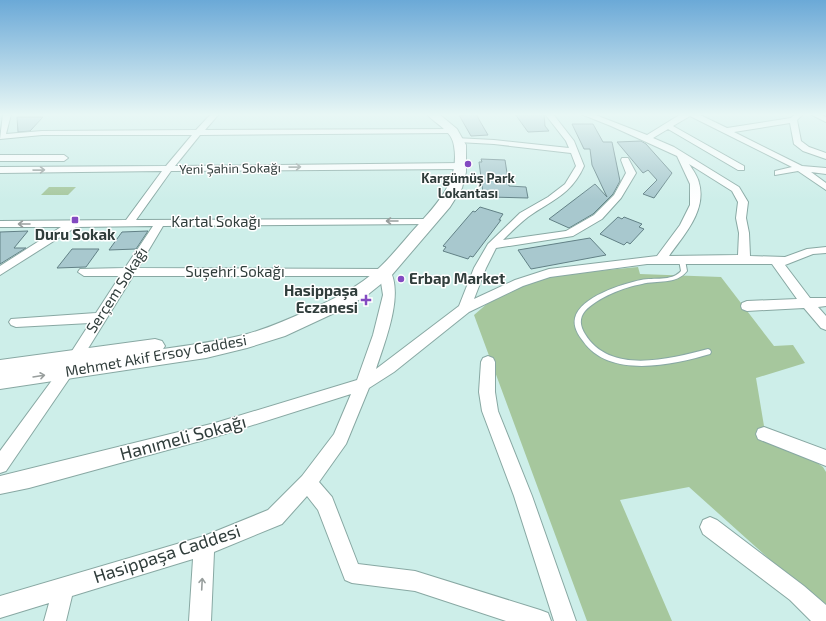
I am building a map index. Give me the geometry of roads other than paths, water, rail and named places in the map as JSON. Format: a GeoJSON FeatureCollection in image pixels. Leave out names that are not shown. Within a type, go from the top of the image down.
{"type":"FeatureCollection","features":[{"type":"Feature","properties":{"kind":"main road","name":"Mehmet Akif Ersoy Caddesi"},"geometry":{"type":"LineString","coordinates":[[0,368],[70,364],[206,350],[247,341],[278,331],[337,305],[378,278],[445,204],[455,188],[460,166],[459,143]]}},
{"type":"Feature","properties":{"kind":"main road","name":"Mehmet Akif Ersoy Caddesi"},"geometry":{"type":"LineString","coordinates":[[0,381],[70,364]]}},
{"type":"Feature","properties":{"kind":"street"},"geometry":{"type":"LineString","coordinates":[[129,223],[167,168],[188,143]]}},
{"type":"Feature","properties":{"kind":"street"},"geometry":{"type":"LineString","coordinates":[[503,143],[573,151]]}},
{"type":"Feature","properties":{"kind":"street"},"geometry":{"type":"LineString","coordinates":[[464,309],[486,254],[516,222],[568,187],[576,177],[580,166],[571,143]]}},
{"type":"Feature","properties":{"kind":"street"},"geometry":{"type":"LineString","coordinates":[[657,143],[736,189],[743,202],[741,218],[744,233],[744,259]]}},
{"type":"Feature","properties":{"kind":"street"},"geometry":{"type":"LineString","coordinates":[[698,143],[741,168]]}},
{"type":"Feature","properties":{"kind":"street"},"geometry":{"type":"LineString","coordinates":[[751,143],[800,168],[826,187]]}},
{"type":"Feature","properties":{"kind":"street"},"geometry":{"type":"LineString","coordinates":[[798,143],[806,148],[826,156]]}},
{"type":"Feature","properties":{"kind":"street"},"geometry":{"type":"LineString","coordinates":[[660,260],[687,222],[697,197],[694,182],[680,155]]}},
{"type":"Feature","properties":{"kind":"street"},"geometry":{"type":"LineString","coordinates":[[0,158],[64,158]]}},
{"type":"Feature","properties":{"kind":"street"},"geometry":{"type":"LineString","coordinates":[[494,245],[569,234],[598,217],[618,196],[631,173],[625,160]]}},
{"type":"Feature","properties":{"kind":"street","name":"Yeni Şahin Sokağı"},"geometry":{"type":"LineString","coordinates":[[0,170],[460,166]]}},
{"type":"Feature","properties":{"kind":"street"},"geometry":{"type":"LineString","coordinates":[[778,173],[800,168],[826,171]]}},
{"type":"Feature","properties":{"kind":"street","name":"Kartal Sokağı"},"geometry":{"type":"LineString","coordinates":[[0,224],[431,221]]}},
{"type":"Feature","properties":{"kind":"street","name":"Serçem Sokağı"},"geometry":{"type":"LineString","coordinates":[[0,465],[70,364],[160,223]]}},
{"type":"Feature","properties":{"kind":"street"},"geometry":{"type":"LineString","coordinates":[[0,272],[72,224]]}},
{"type":"Feature","properties":{"kind":"street","name":"Hanımeli Sokağı"},"geometry":{"type":"LineString","coordinates":[[0,485],[29,479],[215,430],[363,384],[407,355],[464,309],[519,283],[548,273],[660,260],[744,259],[786,261],[811,251],[826,250]]}},
{"type":"Feature","properties":{"kind":"street"},"geometry":{"type":"LineString","coordinates":[[776,261],[806,302],[826,324]]}},
{"type":"Feature","properties":{"kind":"street","name":"Suşehri Sokağı"},"geometry":{"type":"LineString","coordinates":[[84,272],[378,278]]}},
{"type":"Feature","properties":{"kind":"street","name":"Hasippaşa Caddesi"},"geometry":{"type":"LineString","coordinates":[[0,607],[204,546],[275,517],[308,482],[340,439],[363,384],[380,335],[389,294],[378,278]]}},
{"type":"Feature","properties":{"kind":"street"},"geometry":{"type":"LineString","coordinates":[[747,306],[826,302]]}},
{"type":"Feature","properties":{"kind":"street"},"geometry":{"type":"LineString","coordinates":[[16,322],[99,318]]}},
{"type":"Feature","properties":{"kind":"street"},"geometry":{"type":"LineString","coordinates":[[488,362],[487,392],[490,411],[523,496],[564,621]]}},
{"type":"Feature","properties":{"kind":"street"},"geometry":{"type":"LineString","coordinates":[[764,434],[826,458]]}},
{"type":"Feature","properties":{"kind":"street"},"geometry":{"type":"LineString","coordinates":[[308,482],[325,504],[352,573],[415,581],[540,621]]}},
{"type":"Feature","properties":{"kind":"street"},"geometry":{"type":"LineString","coordinates":[[710,528],[797,593],[826,620]]}},
{"type":"Feature","properties":{"kind":"street"},"geometry":{"type":"LineString","coordinates":[[200,621],[204,546]]}},
{"type":"Feature","properties":{"kind":"street"},"geometry":{"type":"LineString","coordinates":[[55,621],[64,587]]}},
{"type":"Feature","properties":{"kind":"lane"},"geometry":{"type":"LineString","coordinates":[[682,260],[684,271],[678,277],[642,282],[624,287],[607,293],[591,302],[580,311],[577,318],[578,327],[590,345],[601,353],[624,362],[650,364],[708,352]]}},
{"type":"Feature","properties":{"kind":"place","name":"Kargümüş Park Lokantası"},"geometry":{"type":"Point","coordinates":[468,164]}},
{"type":"Feature","properties":{"kind":"place","name":"Duru Sokak"},"geometry":{"type":"Point","coordinates":[75,220]}},
{"type":"Feature","properties":{"kind":"place","name":"Erbap Market"},"geometry":{"type":"Point","coordinates":[401,279]}},
{"type":"Feature","properties":{"kind":"place","name":"Hasippaşa Eczanesi"},"geometry":{"type":"Point","coordinates":[366,300]}}]}
